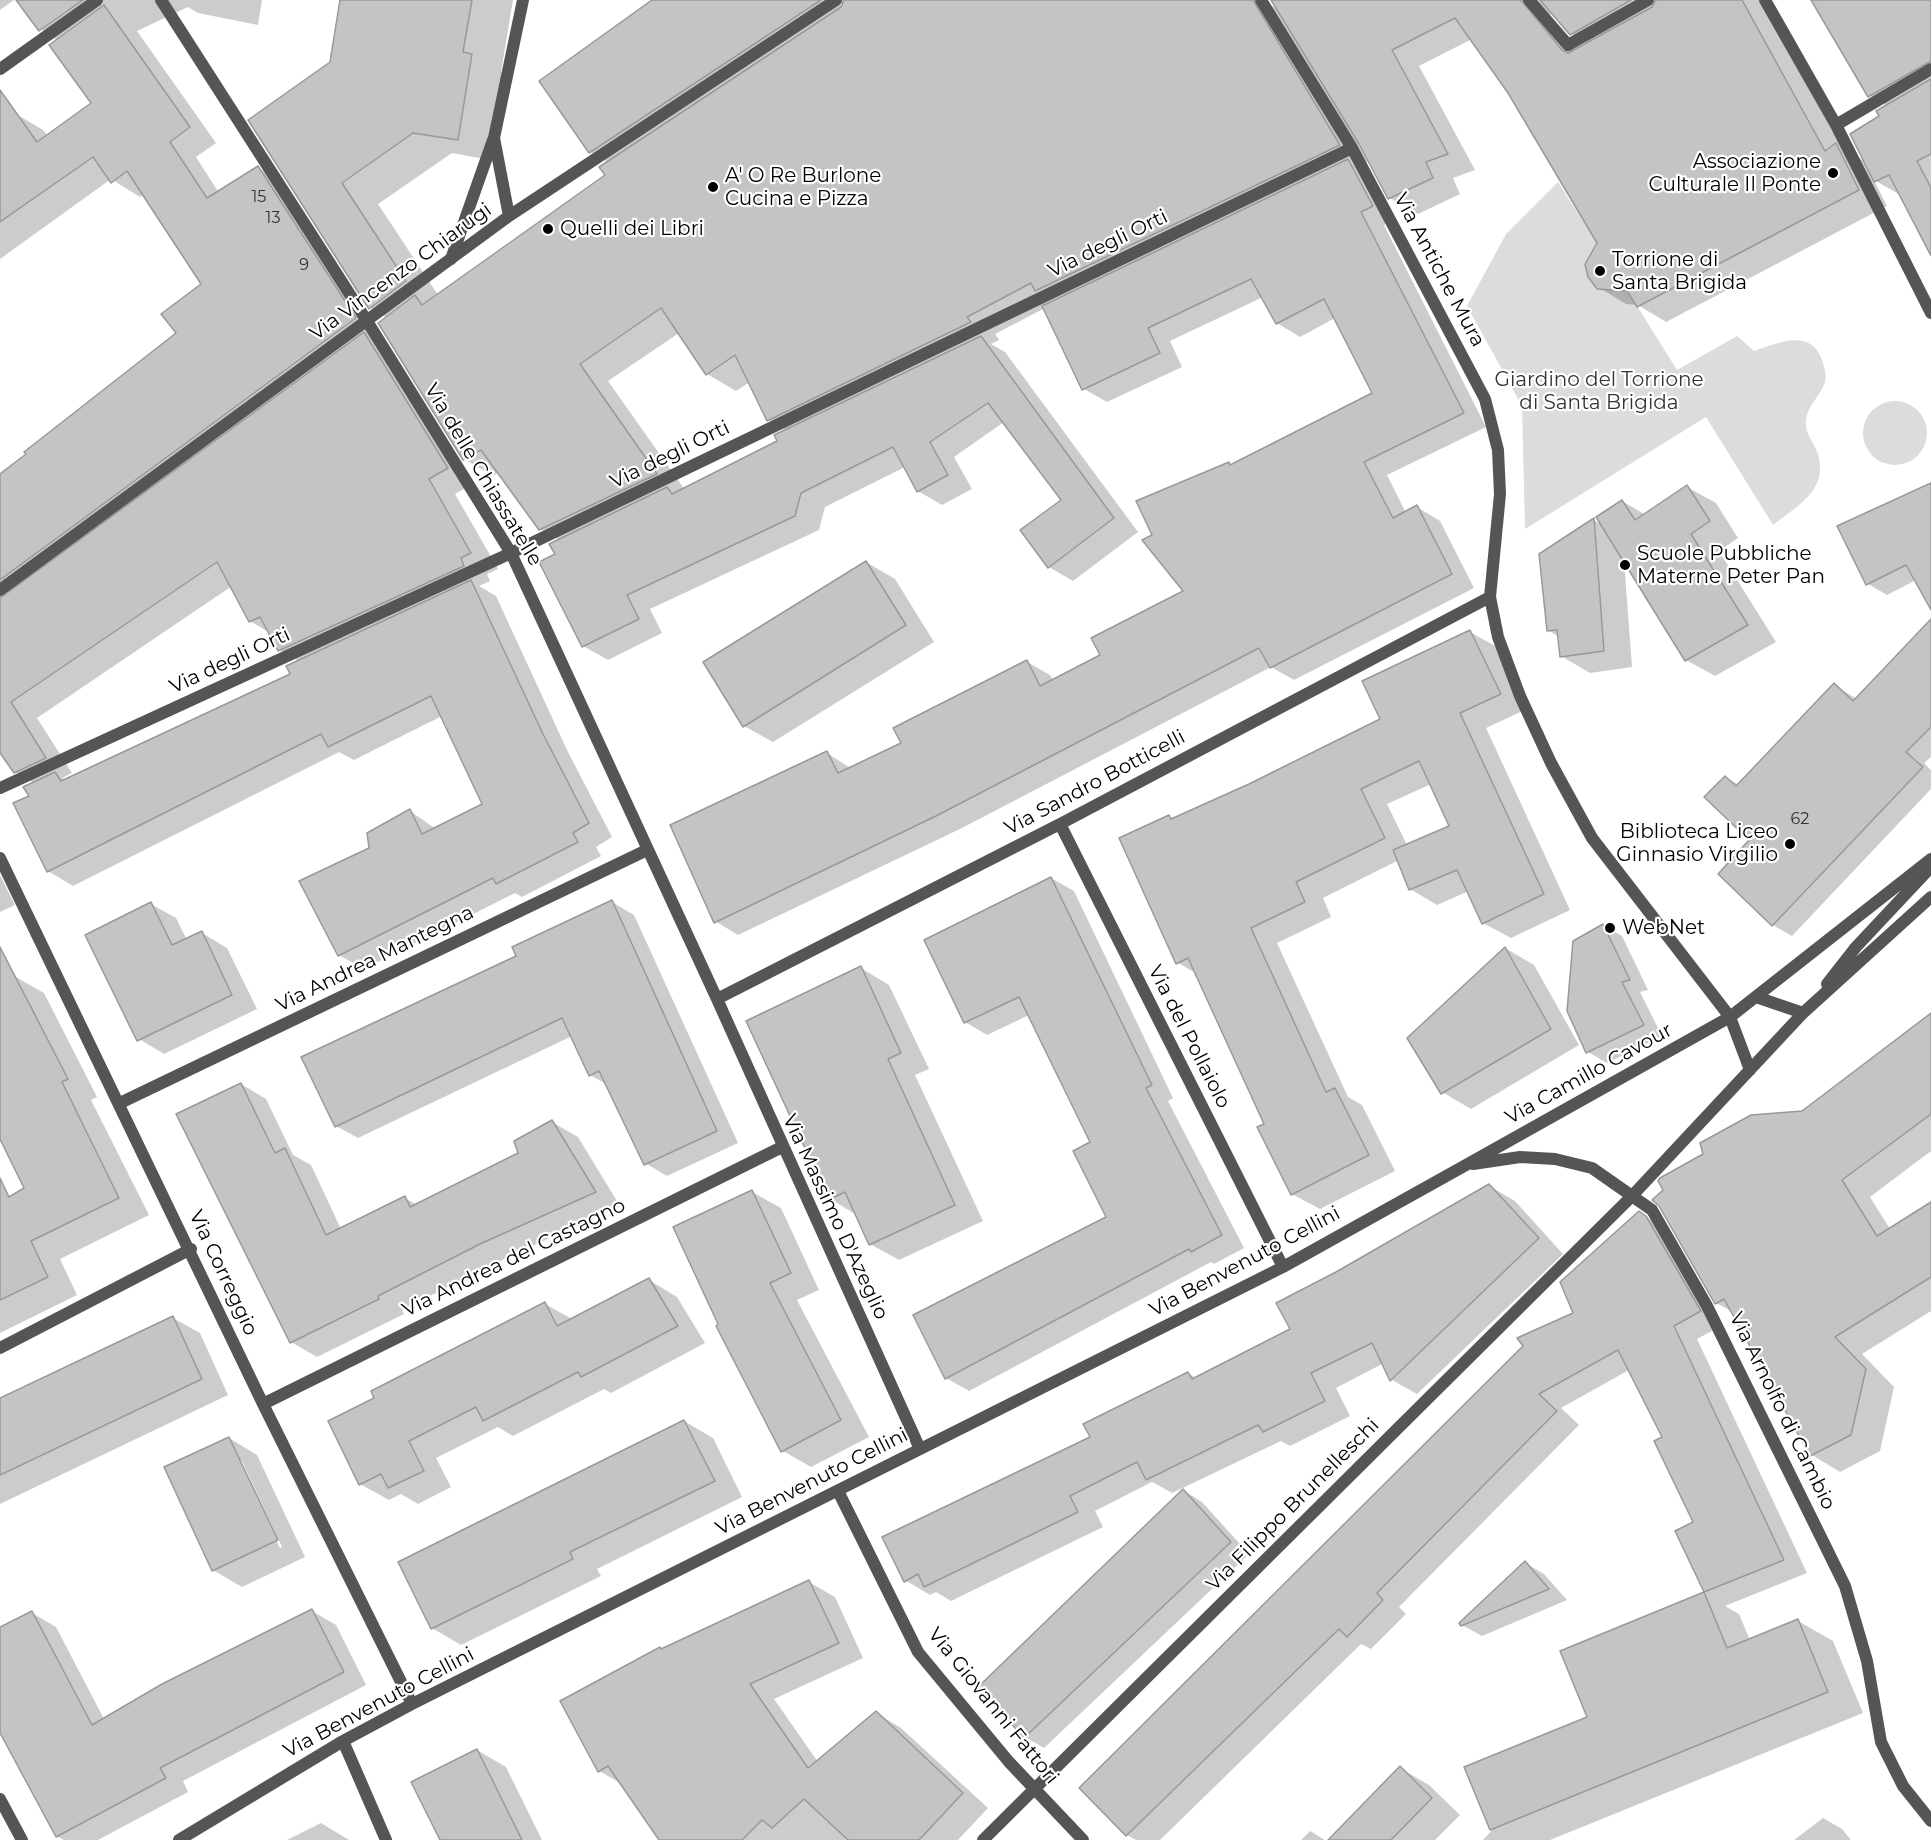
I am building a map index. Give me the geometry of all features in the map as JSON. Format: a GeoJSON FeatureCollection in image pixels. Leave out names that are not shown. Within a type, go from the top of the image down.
{"type":"FeatureCollection","features":[{"type":"Feature","properties":{"kind":"street"},"geometry":{"type":"LineString","coordinates":[[0,69],[97,0]]}},
{"type":"Feature","properties":{"kind":"street","name":"Via delle Chiassatelle"},"geometry":{"type":"LineString","coordinates":[[161,0],[367,321],[511,553],[646,850],[717,999]]}},
{"type":"Feature","properties":{"kind":"street"},"geometry":{"type":"LineString","coordinates":[[451,259],[494,138],[523,0]]}},
{"type":"Feature","properties":{"kind":"street","name":"Via Vincenzo Chiarugi"},"geometry":{"type":"LineString","coordinates":[[0,590],[509,216],[836,0]]}},
{"type":"Feature","properties":{"kind":"street","name":"Via Antiche Mura"},"geometry":{"type":"LineString","coordinates":[[1261,0],[1352,148],[1485,399],[1498,450],[1500,494],[1490,597],[1498,636],[1520,696],[1551,762],[1592,838],[1731,1017]]}},
{"type":"Feature","properties":{"kind":"street"},"geometry":{"type":"LineString","coordinates":[[1529,0],[1568,45],[1648,0]]}},
{"type":"Feature","properties":{"kind":"street"},"geometry":{"type":"LineString","coordinates":[[1765,0],[1836,125],[1931,313]]}},
{"type":"Feature","properties":{"kind":"street"},"geometry":{"type":"LineString","coordinates":[[1836,125],[1931,69]]}},
{"type":"Feature","properties":{"kind":"street"},"geometry":{"type":"LineString","coordinates":[[494,138],[509,216]]}},
{"type":"Feature","properties":{"kind":"street","name":"Via degli Orti"},"geometry":{"type":"LineString","coordinates":[[0,788],[511,553],[1352,148]]}},
{"type":"Feature","properties":{"kind":"street","name":"Via Sandro Botticelli"},"geometry":{"type":"LineString","coordinates":[[717,999],[1060,824],[1490,597]]}},
{"type":"Feature","properties":{"kind":"street","name":"Via del Pollaiolo"},"geometry":{"type":"LineString","coordinates":[[1060,824],[1283,1267]]}},
{"type":"Feature","properties":{"kind":"street","name":"Via Andrea Mantegna"},"geometry":{"type":"LineString","coordinates":[[120,1103],[646,850]]}},
{"type":"Feature","properties":{"kind":"street","name":"Via Correggio"},"geometry":{"type":"LineString","coordinates":[[0,858],[263,1404],[412,1704]]}},
{"type":"Feature","properties":{"kind":"street","name":"Via Camillo Cavour"},"geometry":{"type":"LineString","coordinates":[[1466,1165],[1731,1017],[1931,859]]}},
{"type":"Feature","properties":{"kind":"street"},"geometry":{"type":"LineString","coordinates":[[1631,1197],[1803,1013],[1856,947],[1931,867]]}},
{"type":"Feature","properties":{"kind":"street"},"geometry":{"type":"LineString","coordinates":[[1803,1013],[1931,897]]}},
{"type":"Feature","properties":{"kind":"street"},"geometry":{"type":"LineString","coordinates":[[1756,997],[1803,1013]]}},
{"type":"Feature","properties":{"kind":"street","name":"Via Massimo D'Azeglio"},"geometry":{"type":"LineString","coordinates":[[717,999],[782,1148],[920,1449]]}},
{"type":"Feature","properties":{"kind":"street"},"geometry":{"type":"LineString","coordinates":[[1731,1017],[1750,1070]]}},
{"type":"Feature","properties":{"kind":"street","name":"Via Andrea del Castagno"},"geometry":{"type":"LineString","coordinates":[[263,1404],[782,1148]]}},
{"type":"Feature","properties":{"kind":"street","name":"Via Arnolfo di Cambio"},"geometry":{"type":"LineString","coordinates":[[1466,1165],[1520,1157],[1555,1159],[1592,1168],[1652,1210],[1707,1306],[1845,1586],[1867,1661],[1881,1742],[1903,1786],[1931,1821]]}},
{"type":"Feature","properties":{"kind":"street","name":"Via Benvenuto Cellini"},"geometry":{"type":"LineString","coordinates":[[179,1840],[343,1741],[412,1704],[1283,1267],[1466,1165]]}},
{"type":"Feature","properties":{"kind":"street","name":"Via Filippo Brunelleschi"},"geometry":{"type":"LineString","coordinates":[[982,1840],[1631,1197]]}},
{"type":"Feature","properties":{"kind":"street"},"geometry":{"type":"LineString","coordinates":[[0,1348],[190,1249]]}},
{"type":"Feature","properties":{"kind":"street","name":"Via Giovanni Fattori"},"geometry":{"type":"LineString","coordinates":[[838,1491],[918,1652],[1033,1789],[1083,1840]]}},
{"type":"Feature","properties":{"kind":"street"},"geometry":{"type":"LineString","coordinates":[[343,1741],[386,1840]]}},
{"type":"Feature","properties":{"kind":"street"},"geometry":{"type":"LineString","coordinates":[[0,1799],[22,1840]]}},
{"type":"Feature","properties":{"kind":"green space","name":"Giardino del Torrione di Santa Brigida"},"geometry":{"type":"Polygon","coordinates":[[[1558,182],[1600,248],[1585,264],[1588,278],[1597,289],[1624,285],[1677,370],[1737,336],[1754,351],[1792,340],[1810,344],[1817,350],[1822,360],[1826,379],[1809,409],[1806,424],[1818,454],[1819,478],[1809,496],[1773,525],[1706,417],[1525,529],[1522,406],[1467,306],[1506,234],[1558,182]]]}},
{"type":"Feature","properties":{"kind":"green space"},"geometry":{"type":"Polygon","coordinates":[[[1889,401],[1901,401],[1918,410],[1925,421],[1927,433],[1925,445],[1918,456],[1901,465],[1889,465],[1877,460],[1868,451],[1863,439],[1863,427],[1868,415],[1877,406],[1889,401]]]}},
{"type":"Feature","properties":{"kind":"building"},"geometry":{"type":"Polygon","coordinates":[[[16,0],[83,0],[39,31],[16,0]]]}},
{"type":"Feature","properties":{"kind":"building"},"geometry":{"type":"Polygon","coordinates":[[[340,0],[472,0],[463,52],[472,54],[458,140],[413,133],[342,183],[406,281],[369,309],[248,120],[330,62],[340,0]]]}},
{"type":"Feature","properties":{"kind":"building"},"geometry":{"type":"Polygon","coordinates":[[[652,0],[821,0],[589,153],[539,81],[652,0]]]}},
{"type":"Feature","properties":{"kind":"building"},"geometry":{"type":"Polygon","coordinates":[[[844,0],[1253,0],[1340,145],[1035,291],[1031,283],[967,317],[971,322],[767,421],[735,355],[706,375],[661,308],[580,364],[657,474],[539,530],[481,450],[463,460],[378,323],[415,295],[422,305],[605,175],[599,167],[841,7],[844,0]]]}},
{"type":"Feature","properties":{"kind":"building"},"geometry":{"type":"Polygon","coordinates":[[[1271,0],[1521,0],[1562,50],[1568,53],[1652,7],[1656,0],[1742,0],[1825,151],[1836,143],[1859,190],[1637,307],[1627,291],[1597,289],[1588,277],[1585,264],[1597,243],[1508,93],[1455,18],[1392,50],[1448,154],[1426,162],[1433,178],[1388,199],[1359,144],[1271,0]]]}},
{"type":"Feature","properties":{"kind":"building"},"geometry":{"type":"Polygon","coordinates":[[[1540,0],[1631,0],[1570,35],[1540,0]]]}},
{"type":"Feature","properties":{"kind":"building"},"geometry":{"type":"Polygon","coordinates":[[[1811,0],[1931,0],[1931,61],[1868,97],[1811,0]]]}},
{"type":"Feature","properties":{"kind":"building"},"geometry":{"type":"Polygon","coordinates":[[[104,5],[190,127],[170,142],[207,198],[258,166],[356,318],[0,580],[0,474],[26,454],[24,452],[176,333],[161,314],[201,284],[127,171],[111,183],[93,157],[0,222],[0,90],[37,142],[91,103],[49,45],[104,5]]]}},
{"type":"Feature","properties":{"kind":"building"},"geometry":{"type":"Polygon","coordinates":[[[1931,79],[1931,154],[1917,161],[1931,188],[1931,256],[1889,175],[1874,182],[1850,134],[1879,116],[1876,111],[1931,79]]]}},
{"type":"Feature","properties":{"kind":"building"},"geometry":{"type":"Polygon","coordinates":[[[1348,159],[1373,206],[1361,212],[1464,413],[1364,462],[1393,518],[1417,505],[1452,574],[1270,668],[1259,648],[936,816],[714,923],[670,825],[827,751],[838,773],[901,743],[893,728],[1027,660],[1040,686],[1100,655],[1091,638],[1183,591],[1142,540],[1152,535],[1136,501],[1229,462],[1230,465],[1372,393],[1324,299],[1276,324],[1251,279],[1148,328],[1160,353],[1082,390],[1042,306],[1348,159]]]}},
{"type":"Feature","properties":{"kind":"building"},"geometry":{"type":"Polygon","coordinates":[[[364,332],[448,468],[429,479],[471,553],[461,558],[464,566],[278,651],[260,617],[249,622],[217,562],[11,702],[46,758],[14,773],[0,753],[0,598],[364,332]]]}},
{"type":"Feature","properties":{"kind":"building"},"geometry":{"type":"Polygon","coordinates":[[[981,336],[1114,518],[1048,568],[1020,530],[1061,500],[988,403],[930,442],[948,475],[917,492],[893,447],[801,493],[795,516],[627,595],[639,619],[582,647],[539,562],[555,554],[549,544],[667,487],[672,494],[777,441],[774,435],[981,336]]]}},
{"type":"Feature","properties":{"kind":"building"},"geometry":{"type":"Polygon","coordinates":[[[1931,483],[1931,610],[1906,565],[1866,585],[1837,526],[1931,483]]]}},
{"type":"Feature","properties":{"kind":"building","name":"Scuole Pubbliche Materne Peter Pan"},"geometry":{"type":"Polygon","coordinates":[[[1687,485],[1710,521],[1691,534],[1748,625],[1685,661],[1596,517],[1622,500],[1635,520],[1687,485]]]}},
{"type":"Feature","properties":{"kind":"building"},"geometry":{"type":"Polygon","coordinates":[[[1594,518],[1604,651],[1560,657],[1557,630],[1547,631],[1539,554],[1594,518]]]}},
{"type":"Feature","properties":{"kind":"building"},"geometry":{"type":"Polygon","coordinates":[[[866,561],[906,625],[743,727],[703,662],[866,561]]]}},
{"type":"Feature","properties":{"kind":"building"},"geometry":{"type":"Polygon","coordinates":[[[471,580],[543,734],[589,823],[573,833],[578,842],[496,884],[493,878],[338,956],[299,881],[369,848],[367,833],[410,809],[422,834],[482,804],[431,696],[328,747],[321,734],[47,872],[13,803],[29,796],[23,787],[55,772],[61,781],[290,674],[286,666],[471,580]]]}},
{"type":"Feature","properties":{"kind":"building"},"geometry":{"type":"Polygon","coordinates":[[[1931,619],[1931,727],[1906,752],[1923,767],[1772,926],[1718,874],[1749,840],[1704,797],[1725,776],[1736,786],[1834,683],[1853,701],[1931,619]]]}},
{"type":"Feature","properties":{"kind":"building"},"geometry":{"type":"Polygon","coordinates":[[[1470,630],[1501,694],[1460,713],[1544,894],[1482,924],[1457,870],[1409,890],[1393,850],[1449,826],[1419,761],[1361,789],[1385,838],[1296,882],[1305,902],[1251,928],[1326,1092],[1335,1088],[1369,1155],[1291,1195],[1257,1127],[1264,1124],[1188,958],[1176,964],[1119,838],[1169,815],[1171,819],[1249,784],[1380,719],[1362,681],[1470,630]]]}},
{"type":"Feature","properties":{"kind":"building"},"geometry":{"type":"Polygon","coordinates":[[[1051,877],[1152,1085],[1146,1088],[1222,1235],[1191,1252],[1189,1249],[945,1379],[913,1315],[1106,1217],[1073,1151],[1090,1142],[1019,997],[964,1023],[924,940],[1051,877]]]}},
{"type":"Feature","properties":{"kind":"building"},"geometry":{"type":"Polygon","coordinates":[[[612,900],[717,1131],[644,1165],[599,1071],[589,1076],[562,1018],[335,1127],[301,1057],[516,956],[512,947],[612,900]]]}},
{"type":"Feature","properties":{"kind":"building"},"geometry":{"type":"Polygon","coordinates":[[[151,902],[172,945],[202,931],[232,995],[137,1041],[85,935],[151,902]]]}},
{"type":"Feature","properties":{"kind":"building"},"geometry":{"type":"Polygon","coordinates":[[[1603,924],[1630,980],[1622,982],[1644,1025],[1586,1053],[1567,1011],[1573,941],[1603,924]]]}},
{"type":"Feature","properties":{"kind":"building"},"geometry":{"type":"Polygon","coordinates":[[[0,947],[68,1079],[62,1082],[119,1198],[31,1241],[48,1277],[0,1300],[0,1178],[9,1197],[24,1188],[0,1139],[0,947]]]}},
{"type":"Feature","properties":{"kind":"building"},"geometry":{"type":"Polygon","coordinates":[[[1505,947],[1551,1029],[1441,1094],[1407,1038],[1505,947]]]}},
{"type":"Feature","properties":{"kind":"building"},"geometry":{"type":"Polygon","coordinates":[[[861,966],[901,1053],[888,1059],[955,1205],[869,1245],[845,1192],[829,1200],[746,1021],[861,966]]]}},
{"type":"Feature","properties":{"kind":"building"},"geometry":{"type":"Polygon","coordinates":[[[1931,1013],[1931,1114],[1842,1180],[1877,1236],[1931,1202],[1931,1277],[1835,1337],[1866,1369],[1851,1435],[1810,1456],[1724,1299],[1715,1304],[1659,1206],[1652,1200],[1663,1190],[1658,1181],[1660,1178],[1703,1154],[1700,1143],[1751,1115],[1802,1111],[1931,1013]]]}},
{"type":"Feature","properties":{"kind":"building"},"geometry":{"type":"Polygon","coordinates":[[[241,1083],[275,1153],[285,1148],[326,1235],[405,1196],[410,1207],[518,1153],[514,1141],[552,1120],[596,1192],[480,1244],[378,1296],[379,1299],[290,1343],[176,1114],[241,1083]]]}},
{"type":"Feature","properties":{"kind":"building"},"geometry":{"type":"Polygon","coordinates":[[[1489,1184],[1539,1238],[1390,1381],[1372,1343],[1311,1373],[1325,1401],[1263,1432],[1258,1425],[1146,1480],[1137,1462],[1070,1496],[1078,1512],[924,1587],[918,1574],[904,1582],[882,1537],[1090,1437],[1083,1424],[1188,1372],[1192,1379],[1290,1329],[1276,1303],[1336,1272],[1489,1184]]]}},
{"type":"Feature","properties":{"kind":"building"},"geometry":{"type":"Polygon","coordinates":[[[752,1190],[791,1273],[770,1283],[841,1420],[781,1452],[716,1326],[718,1324],[673,1227],[752,1190]]]}},
{"type":"Feature","properties":{"kind":"building"},"geometry":{"type":"Polygon","coordinates":[[[1639,1211],[1646,1216],[1701,1311],[1674,1326],[1784,1560],[1704,1592],[1675,1531],[1693,1522],[1654,1441],[1662,1437],[1618,1350],[1539,1394],[1557,1411],[1377,1593],[1383,1600],[1347,1637],[1339,1629],[1126,1836],[1079,1788],[1523,1346],[1517,1338],[1573,1313],[1560,1282],[1639,1211]]]}},
{"type":"Feature","properties":{"kind":"building"},"geometry":{"type":"Polygon","coordinates":[[[649,1278],[678,1326],[581,1377],[578,1372],[483,1421],[476,1407],[409,1441],[424,1471],[388,1488],[381,1474],[359,1485],[328,1421],[374,1398],[371,1391],[545,1302],[557,1326],[649,1278]]]}},
{"type":"Feature","properties":{"kind":"building"},"geometry":{"type":"Polygon","coordinates":[[[173,1316],[202,1379],[0,1475],[0,1398],[173,1316]]]}},
{"type":"Feature","properties":{"kind":"building"},"geometry":{"type":"Polygon","coordinates":[[[684,1420],[715,1481],[570,1552],[573,1559],[431,1629],[398,1562],[684,1420]]]}},
{"type":"Feature","properties":{"kind":"building"},"geometry":{"type":"Polygon","coordinates":[[[229,1437],[278,1540],[212,1571],[164,1467],[229,1437]]]}},
{"type":"Feature","properties":{"kind":"building"},"geometry":{"type":"Polygon","coordinates":[[[1183,1489],[1231,1542],[1024,1738],[978,1687],[1183,1489]]]}},
{"type":"Feature","properties":{"kind":"building"},"geometry":{"type":"Polygon","coordinates":[[[1525,1561],[1549,1589],[1461,1626],[1459,1623],[1525,1561]]]}},
{"type":"Feature","properties":{"kind":"building"},"geometry":{"type":"Polygon","coordinates":[[[809,1580],[839,1643],[750,1684],[808,1768],[876,1711],[963,1793],[919,1840],[848,1840],[804,1799],[772,1828],[762,1820],[742,1840],[659,1840],[608,1766],[598,1772],[560,1701],[660,1647],[661,1649],[809,1580]]]}},
{"type":"Feature","properties":{"kind":"building"},"geometry":{"type":"Polygon","coordinates":[[[1704,1592],[1727,1648],[1798,1619],[1828,1692],[1490,1830],[1464,1767],[1587,1717],[1560,1651],[1704,1592]]]}},
{"type":"Feature","properties":{"kind":"building"},"geometry":{"type":"Polygon","coordinates":[[[312,1609],[344,1672],[160,1768],[166,1778],[56,1837],[0,1733],[0,1627],[32,1611],[92,1725],[162,1684],[312,1609]]]}},
{"type":"Feature","properties":{"kind":"building"},"geometry":{"type":"Polygon","coordinates":[[[477,1749],[522,1840],[440,1840],[411,1782],[477,1749]]]}},
{"type":"Feature","properties":{"kind":"building"},"geometry":{"type":"Polygon","coordinates":[[[1400,1766],[1432,1798],[1391,1840],[1328,1840],[1400,1766]]]}},
{"type":"Feature","properties":{"kind":"place","name":"Associazione Culturale Il Ponte"},"geometry":{"type":"Point","coordinates":[1833,173]}},
{"type":"Feature","properties":{"kind":"place","name":"A' O Re Burlone Cucina e Pizza"},"geometry":{"type":"Point","coordinates":[713,187]}},
{"type":"Feature","properties":{"kind":"place","name":"Quelli dei Libri"},"geometry":{"type":"Point","coordinates":[548,229]}},
{"type":"Feature","properties":{"kind":"place","name":"Torrione di Santa Brigida"},"geometry":{"type":"Point","coordinates":[1600,271]}},
{"type":"Feature","properties":{"kind":"place","name":"Scuole Pubbliche Materne Peter Pan"},"geometry":{"type":"Point","coordinates":[1625,565]}},
{"type":"Feature","properties":{"kind":"place","name":"Biblioteca Liceo Ginnasio Virgilio"},"geometry":{"type":"Point","coordinates":[1790,844]}},
{"type":"Feature","properties":{"kind":"place","name":"WebNet"},"geometry":{"type":"Point","coordinates":[1610,928]}}]}
